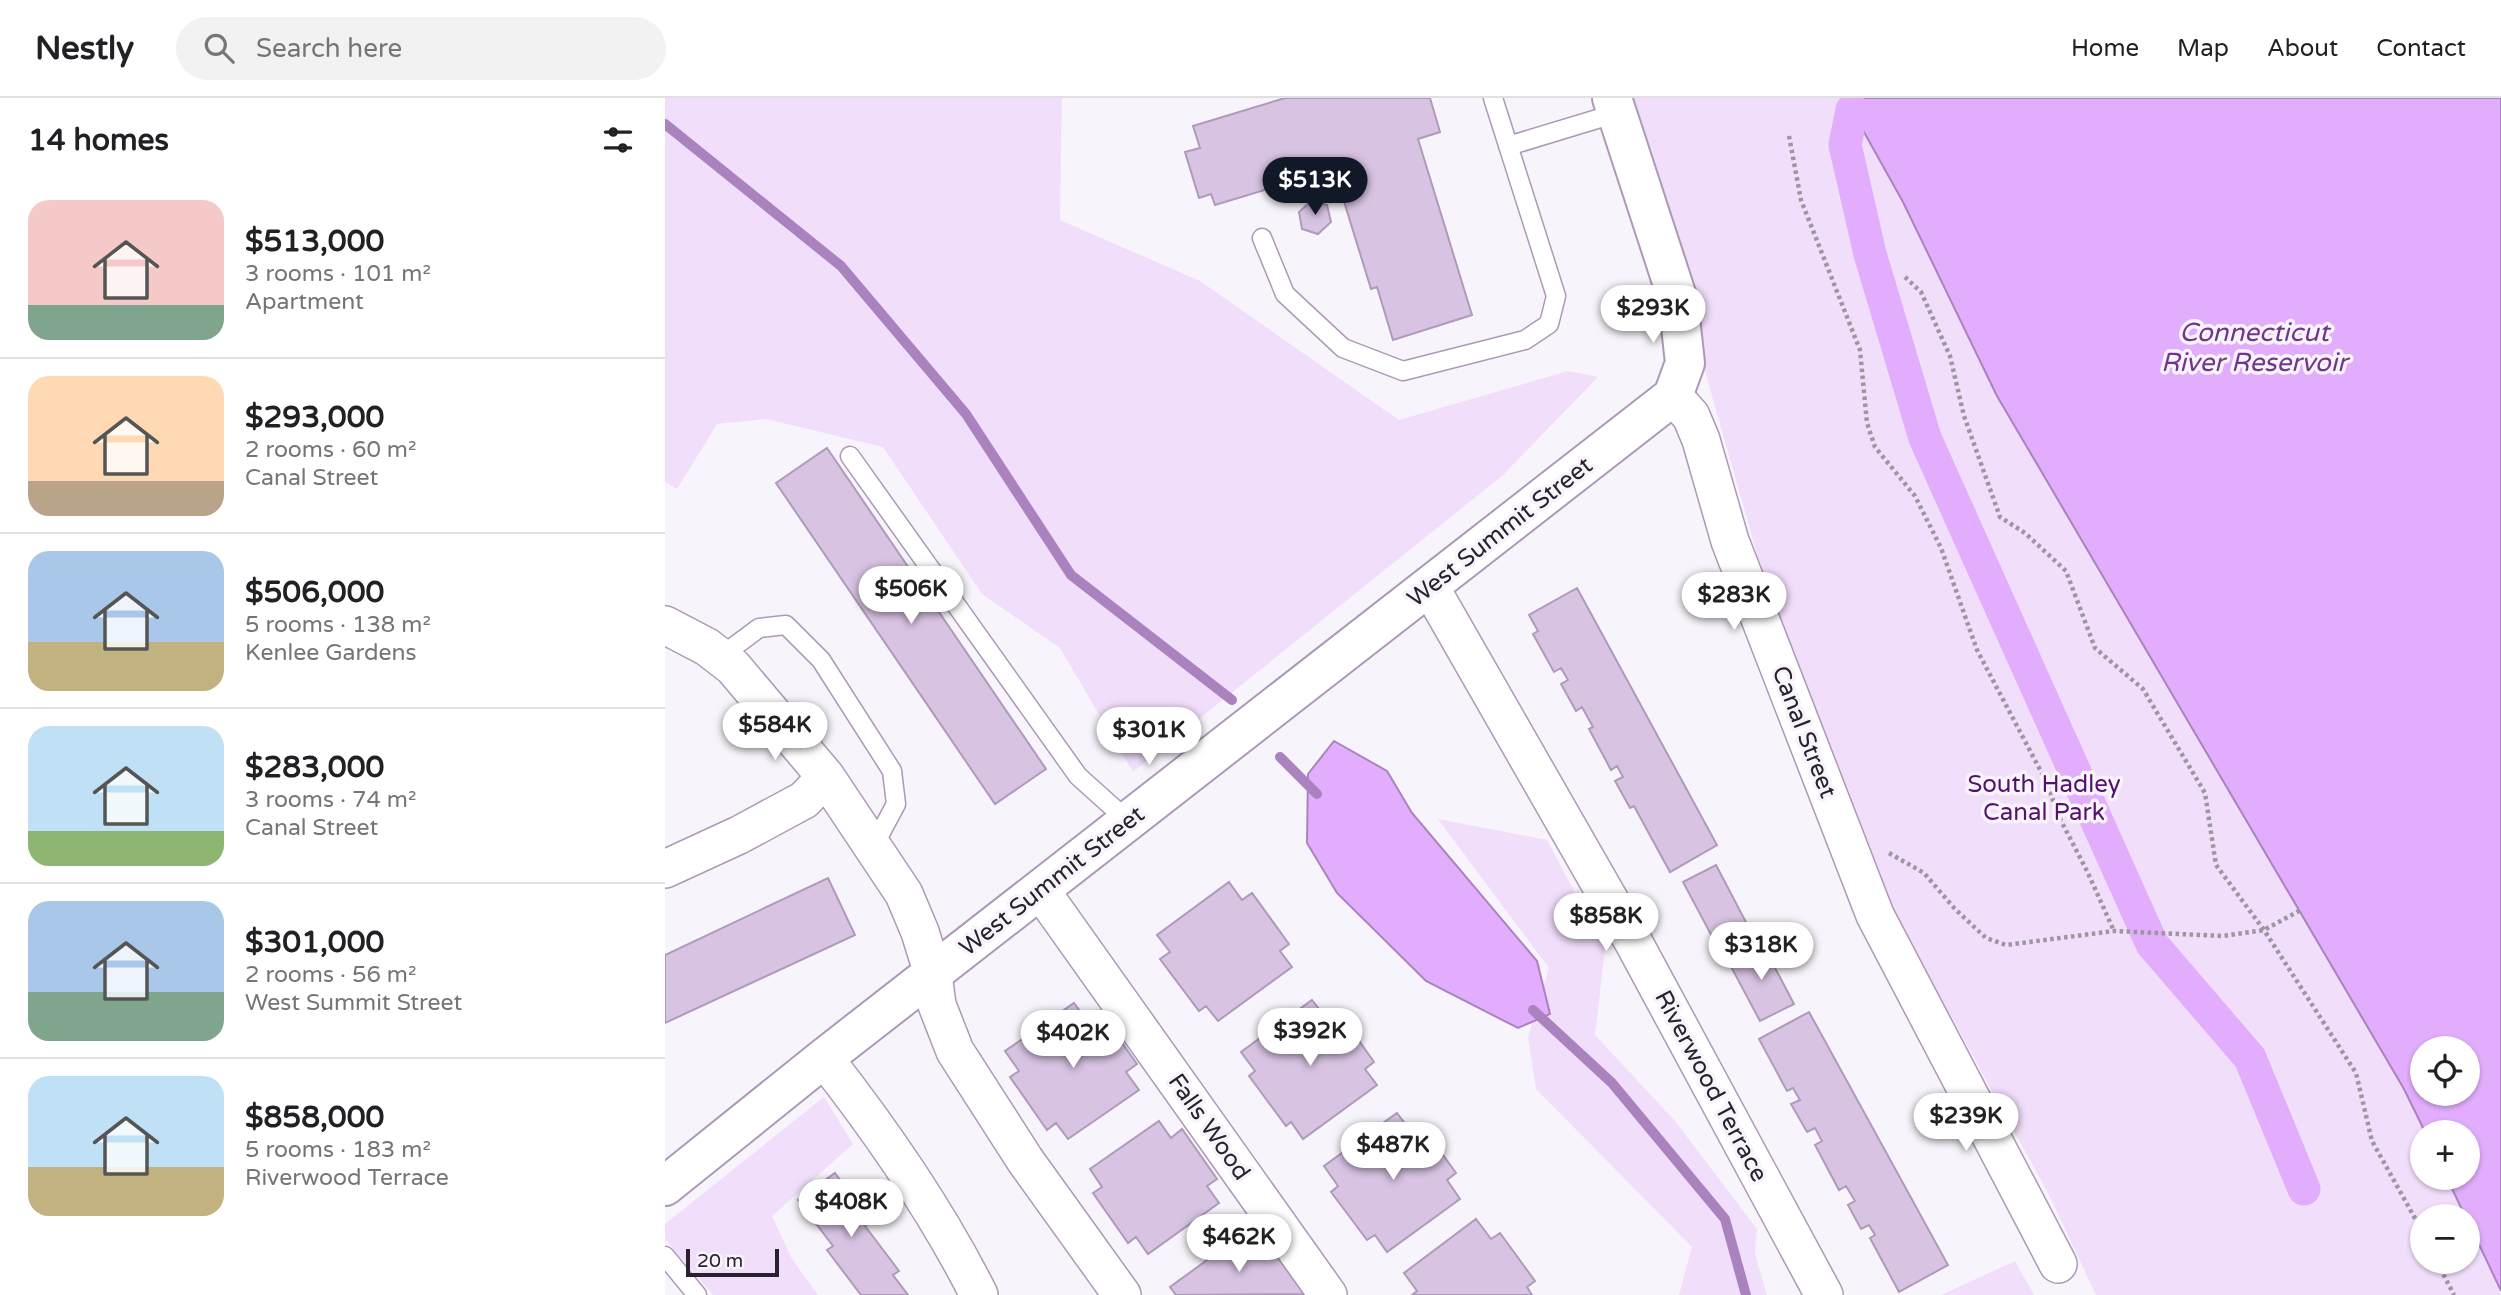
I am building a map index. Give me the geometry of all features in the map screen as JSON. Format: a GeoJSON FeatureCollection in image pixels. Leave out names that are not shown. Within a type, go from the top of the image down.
{"type":"FeatureCollection","features":[{"type":"Feature","properties":{"kind":"street"},"geometry":{"type":"LineString","coordinates":[[1614,106],[1678,300],[1685,363],[1673,397]]}},
{"type":"Feature","properties":{"kind":"street","name":"West Summit Street"},"geometry":{"type":"LineString","coordinates":[[665,1186],[824,1058],[1673,397]]}},
{"type":"Feature","properties":{"kind":"street","name":"Canal Street"},"geometry":{"type":"LineString","coordinates":[[1673,397],[1692,416],[1730,541],[1875,915],[2058,1264]]}},
{"type":"Feature","properties":{"kind":"street","name":"Riverwood Terrace"},"geometry":{"type":"LineString","coordinates":[[1430,587],[1634,943],[1824,1295]]}},
{"type":"Feature","properties":{"kind":"street"},"geometry":{"type":"LineString","coordinates":[[665,625],[708,647],[733,667],[826,777],[904,894],[920,932],[933,974],[937,1005],[955,1051],[1025,1160],[1122,1295]]}},
{"type":"Feature","properties":{"kind":"street"},"geometry":{"type":"LineString","coordinates":[[665,869],[739,835],[804,800],[826,777]]}},
{"type":"Feature","properties":{"kind":"street","name":"Falls Wood"},"geometry":{"type":"LineString","coordinates":[[1041,891],[1328,1295]]}},
{"type":"Feature","properties":{"kind":"street"},"geometry":{"type":"LineString","coordinates":[[824,1058],[877,1125],[934,1215],[979,1295]]}},
{"type":"Feature","properties":{"kind":"lane"},"geometry":{"type":"LineString","coordinates":[[1262,238],[1285,294],[1343,348],[1403,371],[1525,340],[1549,324],[1556,296],[1493,98]]}},
{"type":"Feature","properties":{"kind":"lane"},"geometry":{"type":"LineString","coordinates":[[1508,146],[1614,106]]}},
{"type":"Feature","properties":{"kind":"lane"},"geometry":{"type":"LineString","coordinates":[[850,456],[1078,776],[1128,821]]}},
{"type":"Feature","properties":{"kind":"lane"},"geometry":{"type":"LineString","coordinates":[[720,657],[759,628],[786,625],[821,660],[892,771],[896,804],[873,847]]}},
{"type":"Feature","properties":{"kind":"lane"},"geometry":{"type":"LineString","coordinates":[[665,1256],[698,1295]]}},
{"type":"Feature","properties":{"kind":"path"},"geometry":{"type":"LineString","coordinates":[[1789,136],[1801,200],[1860,350],[1867,423],[1875,447],[1915,496],[1931,527],[1977,650],[2047,783],[2057,815],[2087,871],[2114,931]]}},
{"type":"Feature","properties":{"kind":"path"},"geometry":{"type":"LineString","coordinates":[[1905,277],[1921,292],[1950,356],[1964,416],[2000,517],[2025,533],[2066,571],[2095,648],[2143,689],[2205,793],[2216,865],[2264,930],[2356,1073],[2372,1141],[2410,1209]]}},
{"type":"Feature","properties":{"kind":"path"},"geometry":{"type":"LineString","coordinates":[[1839,825],[1924,873],[1955,909],[1986,938],[2006,945],[2114,931],[2223,936],[2264,930],[2299,911]]}},
{"type":"Feature","properties":{"kind":"path"},"geometry":{"type":"LineString","coordinates":[[2443,1274],[2454,1295]]}},
{"type":"Feature","properties":{"kind":"green space"},"geometry":{"type":"Polygon","coordinates":[[[665,98],[1062,98],[1060,220],[1200,281],[1399,420],[1568,371],[1598,377],[1503,475],[1133,772],[1060,648],[982,594],[883,447],[766,419],[717,424],[677,489],[665,482],[665,98]]]}},
{"type":"Feature","properties":{"kind":"green space","name":"South Hadley Canal Park"},"geometry":{"type":"Polygon","coordinates":[[[1624,98],[1853,98],[2297,907],[2404,1089],[2419,1120],[2410,1120],[2410,1190],[2453,1190],[2459,1204],[2410,1204],[2410,1274],[2480,1274],[2480,1248],[2501,1295],[2096,1295],[2049,1195],[1950,1014],[1926,1014],[1819,772],[1644,157],[1624,98]]]}},
{"type":"Feature","properties":{"kind":"green space"},"geometry":{"type":"Polygon","coordinates":[[[1438,819],[1547,840],[1605,949],[1595,1035],[1675,1121],[1757,1229],[1755,1254],[1767,1295],[1679,1295],[1692,1247],[1536,1089],[1528,1037],[1549,968],[1438,819]]]}},
{"type":"Feature","properties":{"kind":"green space"},"geometry":{"type":"Polygon","coordinates":[[[824,1097],[853,1144],[772,1216],[792,1259],[818,1295],[713,1295],[665,1239],[665,1224],[824,1097]]]}},
{"type":"Feature","properties":{"kind":"green space"},"geometry":{"type":"Polygon","coordinates":[[[2015,1261],[2034,1295],[1941,1295],[2015,1261]]]}},
{"type":"Feature","properties":{"kind":"water","name":"Connecticut River Reservoir"},"geometry":{"type":"Polygon","coordinates":[[[1845,98],[2501,98],[2501,1291],[2480,1246],[2480,1204],[2459,1204],[2453,1190],[2480,1190],[2480,1120],[2419,1120],[2412,1106],[2480,1106],[2480,1036],[2410,1036],[2410,1101],[1997,396],[1903,202],[1845,98]]]}},
{"type":"Feature","properties":{"kind":"water"},"geometry":{"type":"Polygon","coordinates":[[[1334,741],[1387,771],[1412,813],[1537,961],[1550,1014],[1518,1028],[1426,981],[1337,893],[1307,843],[1308,774],[1334,741]]]}},
{"type":"Feature","properties":{"kind":"building"},"geometry":{"type":"Polygon","coordinates":[[[1285,98],[1430,98],[1440,132],[1418,139],[1472,315],[1393,340],[1377,287],[1371,289],[1334,169],[1215,205],[1211,194],[1199,198],[1185,152],[1200,148],[1193,126],[1285,98]]]}},
{"type":"Feature","properties":{"kind":"building"},"geometry":{"type":"Polygon","coordinates":[[[1311,201],[1327,205],[1331,222],[1318,234],[1302,229],[1299,212],[1311,201]]]}},
{"type":"Feature","properties":{"kind":"building"},"geometry":{"type":"Polygon","coordinates":[[[827,448],[1046,769],[995,804],[776,483],[827,448]]]}},
{"type":"Feature","properties":{"kind":"building"},"geometry":{"type":"Polygon","coordinates":[[[1577,588],[1717,845],[1670,872],[1634,806],[1630,808],[1615,781],[1623,777],[1617,766],[1611,770],[1589,729],[1593,727],[1582,707],[1576,711],[1561,684],[1568,680],[1561,668],[1554,672],[1533,634],[1538,631],[1529,615],[1577,588]]]}},
{"type":"Feature","properties":{"kind":"building"},"geometry":{"type":"Polygon","coordinates":[[[1716,865],[1748,926],[1716,944],[1683,882],[1716,865]]]}},
{"type":"Feature","properties":{"kind":"building"},"geometry":{"type":"Polygon","coordinates":[[[828,878],[855,935],[665,1023],[665,955],[828,878]]]}},
{"type":"Feature","properties":{"kind":"building"},"geometry":{"type":"Polygon","coordinates":[[[1229,882],[1242,900],[1252,893],[1289,944],[1280,951],[1292,967],[1218,1021],[1206,1006],[1199,1011],[1160,959],[1170,952],[1157,935],[1229,882]]]}},
{"type":"Feature","properties":{"kind":"building"},"geometry":{"type":"Polygon","coordinates":[[[1762,943],[1794,1004],[1760,1021],[1728,961],[1762,943]]]}},
{"type":"Feature","properties":{"kind":"building"},"geometry":{"type":"Polygon","coordinates":[[[1312,1000],[1327,1019],[1338,1011],[1374,1062],[1365,1069],[1377,1085],[1303,1139],[1291,1122],[1286,1126],[1249,1076],[1255,1071],[1241,1052],[1312,1000]]]}},
{"type":"Feature","properties":{"kind":"building"},"geometry":{"type":"Polygon","coordinates":[[[1074,1003],[1087,1021],[1100,1012],[1137,1064],[1126,1072],[1139,1090],[1068,1139],[1056,1123],[1047,1130],[1010,1077],[1019,1071],[1005,1051],[1074,1003]]]}},
{"type":"Feature","properties":{"kind":"building"},"geometry":{"type":"Polygon","coordinates":[[[1809,1012],[1948,1265],[1899,1292],[1870,1238],[1875,1235],[1869,1225],[1861,1229],[1848,1205],[1855,1201],[1846,1186],[1839,1190],[1815,1145],[1822,1141],[1815,1128],[1807,1132],[1791,1104],[1800,1100],[1793,1088],[1787,1091],[1759,1039],[1809,1012]]]}},
{"type":"Feature","properties":{"kind":"building"},"geometry":{"type":"Polygon","coordinates":[[[1397,1113],[1410,1130],[1420,1123],[1456,1173],[1447,1180],[1460,1199],[1387,1252],[1375,1235],[1367,1240],[1331,1192],[1338,1186],[1324,1166],[1397,1113]]]}},
{"type":"Feature","properties":{"kind":"building"},"geometry":{"type":"Polygon","coordinates":[[[1159,1121],[1171,1138],[1182,1129],[1217,1179],[1207,1186],[1219,1203],[1148,1254],[1136,1237],[1128,1243],[1093,1193],[1102,1187],[1090,1169],[1159,1121]]]}},
{"type":"Feature","properties":{"kind":"building"},"geometry":{"type":"Polygon","coordinates":[[[835,1173],[871,1221],[865,1226],[899,1271],[893,1275],[908,1295],[861,1295],[827,1250],[833,1246],[798,1200],[835,1173]]]}},
{"type":"Feature","properties":{"kind":"building"},"geometry":{"type":"Polygon","coordinates":[[[1476,1219],[1491,1239],[1500,1233],[1535,1281],[1527,1287],[1532,1295],[1412,1295],[1417,1291],[1404,1273],[1476,1219]]]}},
{"type":"Feature","properties":{"kind":"building"},"geometry":{"type":"Polygon","coordinates":[[[1240,1236],[1253,1255],[1268,1244],[1304,1294],[1176,1295],[1170,1287],[1240,1236]]]}},
{"type":"Feature","properties":{"kind":"waterway"},"geometry":{"type":"LineString","coordinates":[[1852,110],[1845,145],[1870,254],[1925,438],[2152,944],[2250,1058],[2304,1189]]}},
{"type":"Feature","properties":{"kind":"waterway"},"geometry":{"type":"LineString","coordinates":[[665,124],[841,266],[966,414],[1071,575],[1232,700]]}},
{"type":"Feature","properties":{"kind":"waterway"},"geometry":{"type":"LineString","coordinates":[[1280,757],[1317,794]]}},
{"type":"Feature","properties":{"kind":"waterway"},"geometry":{"type":"LineString","coordinates":[[1533,1010],[1612,1083],[1725,1219],[1746,1295]]}}]}
